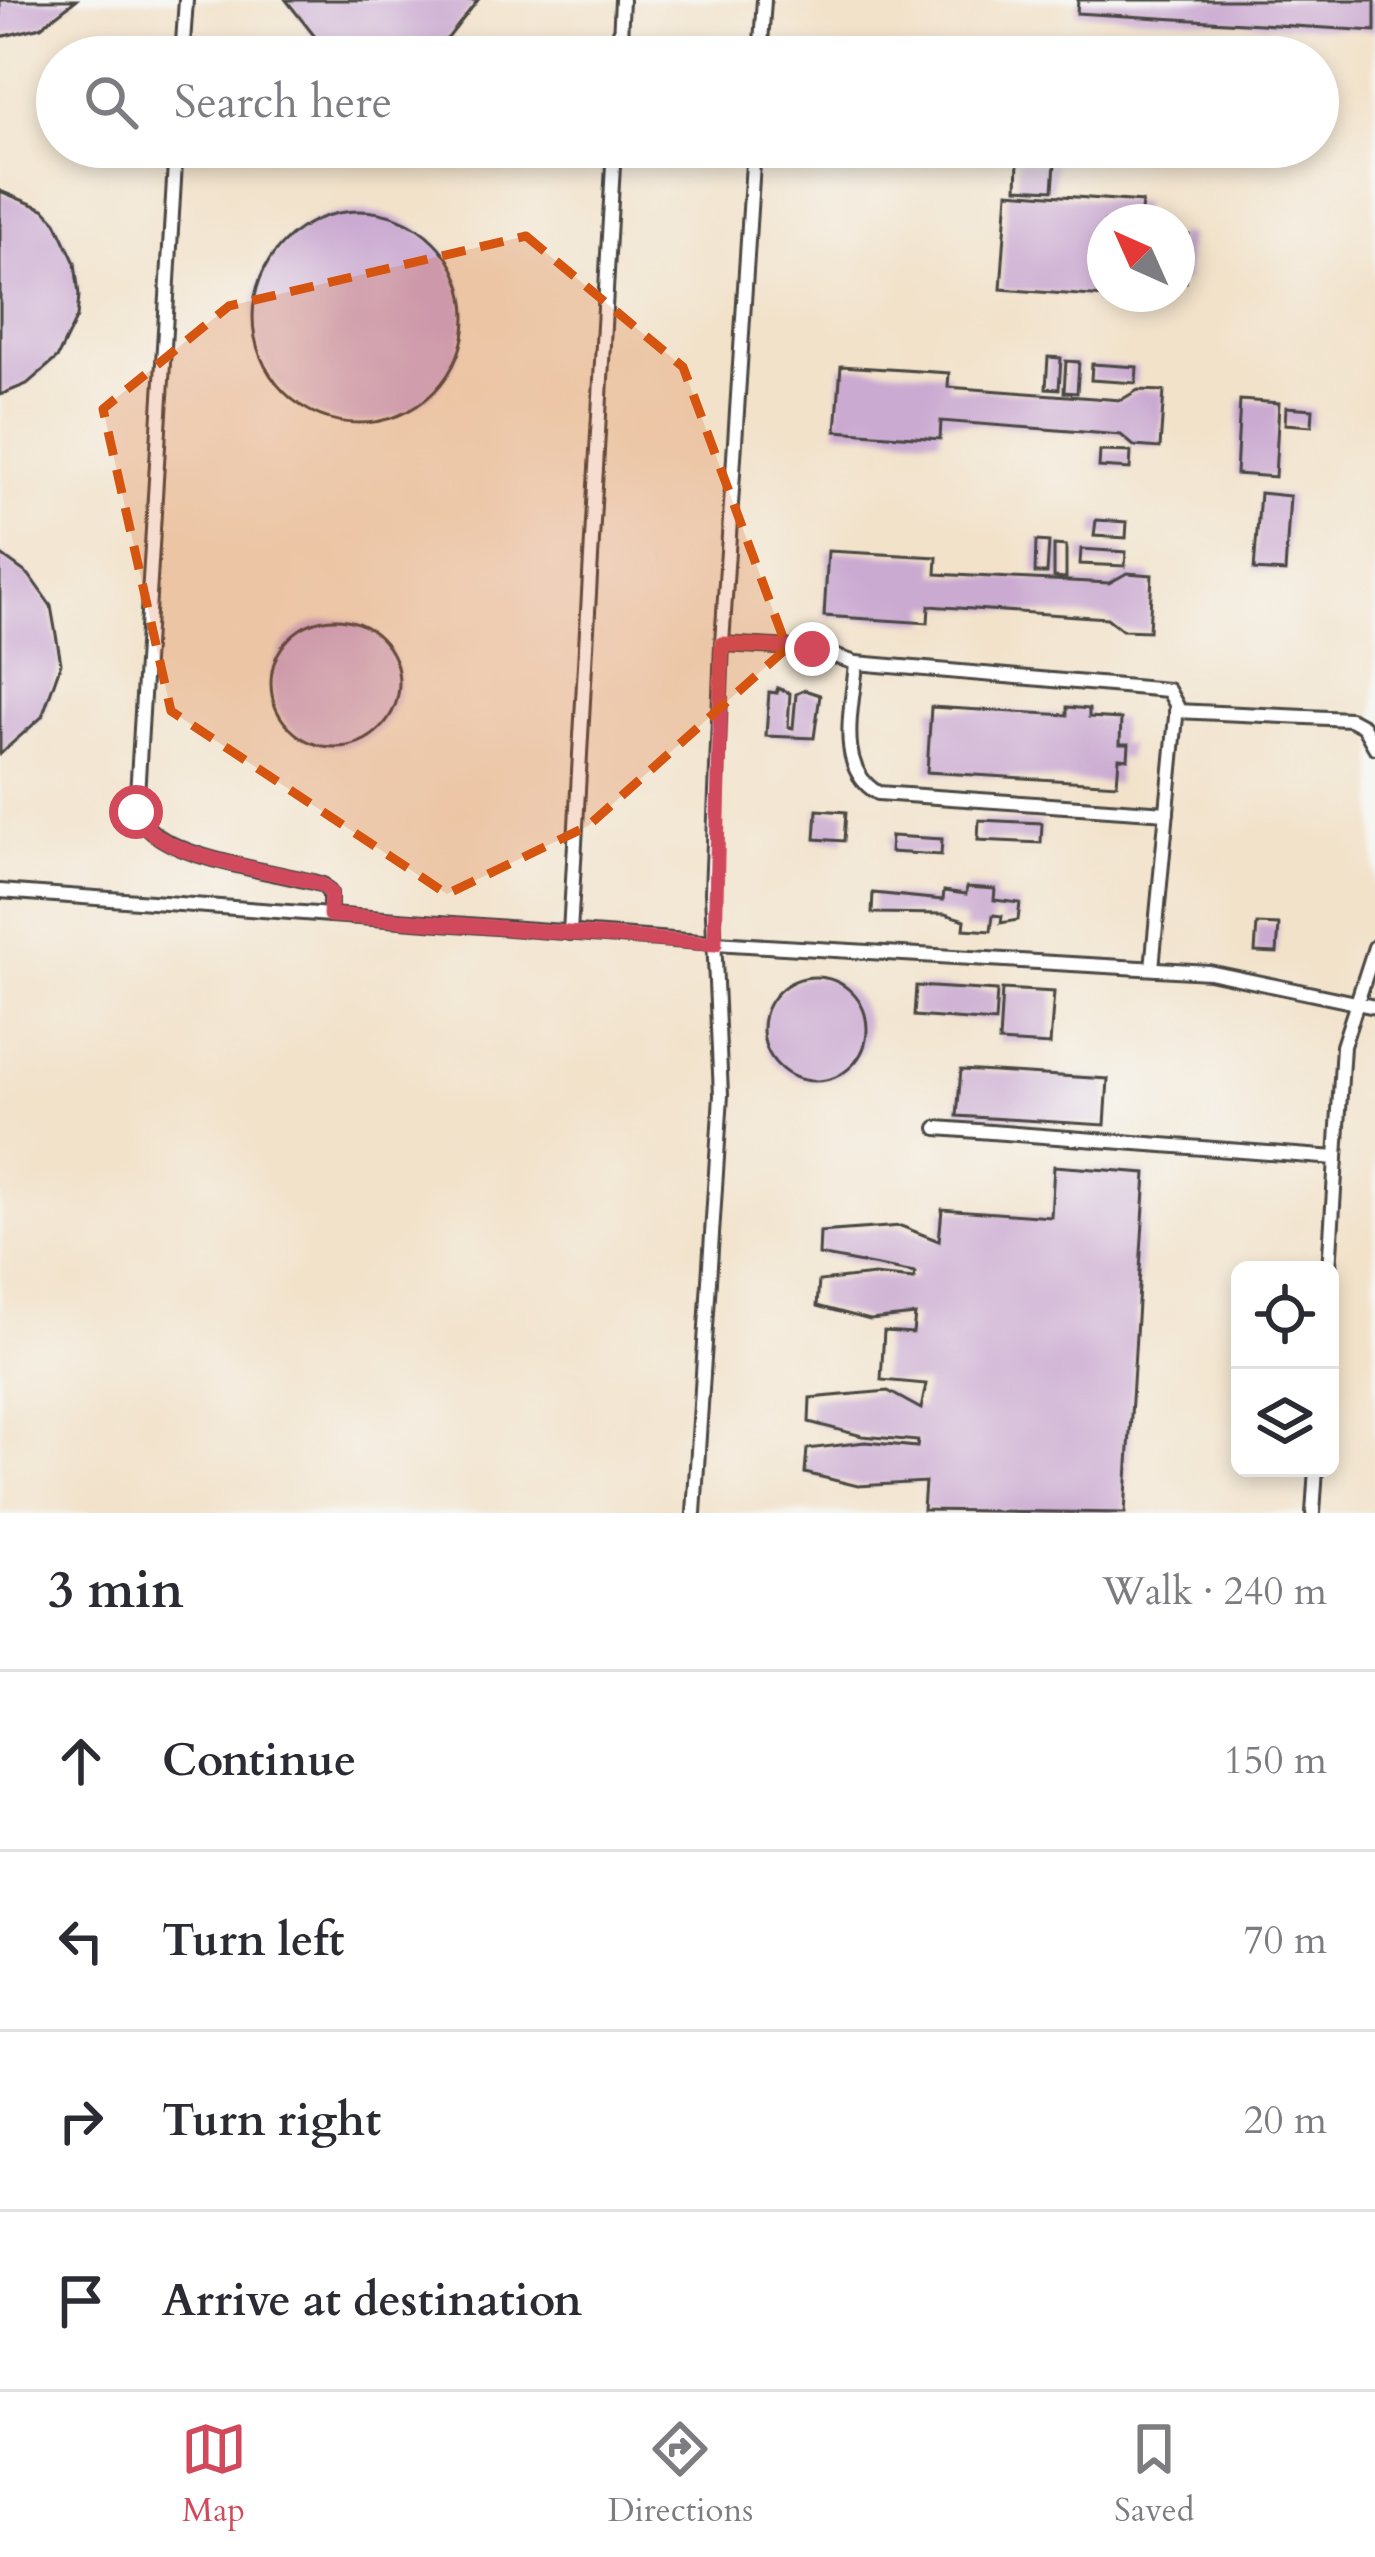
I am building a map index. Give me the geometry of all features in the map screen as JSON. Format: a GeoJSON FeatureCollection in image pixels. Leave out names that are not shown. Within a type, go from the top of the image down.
{"type":"FeatureCollection","features":[{"type":"Feature","properties":{"kind":"lane"},"geometry":{"type":"LineString","coordinates":[[183,36],[186,0]]}},
{"type":"Feature","properties":{"kind":"lane"},"geometry":{"type":"LineString","coordinates":[[620,36],[622,0]]}},
{"type":"Feature","properties":{"kind":"lane"},"geometry":{"type":"LineString","coordinates":[[761,36],[764,0]]}},
{"type":"Feature","properties":{"kind":"lane"},"geometry":{"type":"LineString","coordinates":[[175,168],[136,812],[145,830],[170,846],[322,885],[331,893],[330,915]]}},
{"type":"Feature","properties":{"kind":"lane"},"geometry":{"type":"LineString","coordinates":[[570,933],[613,168]]}},
{"type":"Feature","properties":{"kind":"lane"},"geometry":{"type":"LineString","coordinates":[[694,1513],[721,1095],[715,944],[722,644],[753,168]]}},
{"type":"Feature","properties":{"kind":"lane"},"geometry":{"type":"LineString","coordinates":[[722,644],[812,649],[856,663],[1157,686],[1174,696],[1177,710],[1152,968]]}},
{"type":"Feature","properties":{"kind":"lane"},"geometry":{"type":"LineString","coordinates":[[856,663],[850,764],[878,793],[1167,813]]}},
{"type":"Feature","properties":{"kind":"lane"},"geometry":{"type":"LineString","coordinates":[[1177,710],[1350,718],[1363,726],[1375,747]]}},
{"type":"Feature","properties":{"kind":"lane"},"geometry":{"type":"LineString","coordinates":[[0,891],[715,944],[1226,973],[1375,1007]]}},
{"type":"Feature","properties":{"kind":"lane"},"geometry":{"type":"LineString","coordinates":[[1330,1261],[1343,1046],[1375,947]]}},
{"type":"Feature","properties":{"kind":"lane"},"geometry":{"type":"LineString","coordinates":[[937,1128],[1336,1158]]}},
{"type":"Feature","properties":{"kind":"lane"},"geometry":{"type":"LineString","coordinates":[[1312,1513],[1315,1477]]}},
{"type":"Feature","properties":{"kind":"highlighted area"},"geometry":{"type":"Polygon","coordinates":[[[526,236],[683,367],[787,648],[588,826],[447,894],[171,711],[103,409],[229,306],[526,236]]]}},
{"type":"Feature","properties":{"kind":"building"},"geometry":{"type":"Polygon","coordinates":[[[0,0],[76,0],[41,27],[0,37],[0,0]]]}},
{"type":"Feature","properties":{"kind":"building"},"geometry":{"type":"Polygon","coordinates":[[[286,0],[478,0],[450,36],[314,36],[286,0]]]}},
{"type":"Feature","properties":{"kind":"building"},"geometry":{"type":"Polygon","coordinates":[[[1078,0],[1375,0],[1375,31],[1077,13],[1078,0]]]}},
{"type":"Feature","properties":{"kind":"building"},"geometry":{"type":"Polygon","coordinates":[[[1018,168],[1055,168],[1053,190],[1017,188],[1018,168]]]}},
{"type":"Feature","properties":{"kind":"building"},"geometry":{"type":"Polygon","coordinates":[[[0,191],[44,209],[56,222],[75,263],[79,295],[77,317],[57,358],[27,384],[0,395],[0,191]]]}},
{"type":"Feature","properties":{"kind":"building"},"geometry":{"type":"Polygon","coordinates":[[[1008,192],[1142,202],[1087,204],[1087,296],[1001,289],[1008,192]]]}},
{"type":"Feature","properties":{"kind":"building"},"geometry":{"type":"Polygon","coordinates":[[[359,211],[399,219],[434,242],[457,277],[465,317],[457,357],[434,392],[399,415],[359,423],[319,415],[284,392],[261,357],[253,317],[261,277],[284,242],[319,219],[359,211]]]}},
{"type":"Feature","properties":{"kind":"building"},"geometry":{"type":"Polygon","coordinates":[[[1048,357],[1061,358],[1059,389],[1046,388],[1048,357]]]}},
{"type":"Feature","properties":{"kind":"building"},"geometry":{"type":"Polygon","coordinates":[[[1066,361],[1079,362],[1077,393],[1064,392],[1066,361]]]}},
{"type":"Feature","properties":{"kind":"building"},"geometry":{"type":"Polygon","coordinates":[[[1092,364],[1137,367],[1136,383],[1091,380],[1092,364]]]}},
{"type":"Feature","properties":{"kind":"building"},"geometry":{"type":"Polygon","coordinates":[[[841,366],[949,373],[948,387],[1121,400],[1138,390],[1164,391],[1160,448],[1134,446],[1121,435],[941,421],[940,439],[836,431],[841,366]]]}},
{"type":"Feature","properties":{"kind":"building"},"geometry":{"type":"Polygon","coordinates":[[[1240,400],[1279,403],[1275,477],[1236,474],[1240,400]]]}},
{"type":"Feature","properties":{"kind":"building"},"geometry":{"type":"Polygon","coordinates":[[[1286,407],[1313,409],[1312,426],[1285,424],[1286,407]]]}},
{"type":"Feature","properties":{"kind":"building"},"geometry":{"type":"Polygon","coordinates":[[[1100,451],[1131,452],[1130,469],[1099,467],[1100,451]]]}},
{"type":"Feature","properties":{"kind":"building"},"geometry":{"type":"Polygon","coordinates":[[[1260,493],[1290,496],[1285,572],[1254,570],[1260,493]]]}},
{"type":"Feature","properties":{"kind":"building"},"geometry":{"type":"Polygon","coordinates":[[[1096,520],[1127,522],[1126,538],[1094,536],[1096,520]]]}},
{"type":"Feature","properties":{"kind":"building"},"geometry":{"type":"Polygon","coordinates":[[[1036,541],[1049,542],[1047,573],[1035,573],[1036,541]]]}},
{"type":"Feature","properties":{"kind":"building"},"geometry":{"type":"Polygon","coordinates":[[[1054,545],[1066,546],[1066,578],[1054,577],[1054,545]]]}},
{"type":"Feature","properties":{"kind":"building"},"geometry":{"type":"Polygon","coordinates":[[[1081,549],[1126,552],[1125,566],[1080,564],[1081,549]]]}},
{"type":"Feature","properties":{"kind":"building"},"geometry":{"type":"Polygon","coordinates":[[[828,551],[937,557],[936,574],[1109,583],[1127,573],[1152,575],[1149,631],[1122,630],[1107,618],[929,606],[928,623],[824,616],[828,551]]]}},
{"type":"Feature","properties":{"kind":"building"},"geometry":{"type":"Polygon","coordinates":[[[0,554],[29,575],[51,606],[61,663],[42,717],[0,754],[0,554]]]}},
{"type":"Feature","properties":{"kind":"building"},"geometry":{"type":"Polygon","coordinates":[[[335,619],[360,624],[380,638],[394,658],[399,683],[394,708],[380,728],[360,742],[335,747],[310,742],[290,728],[276,708],[271,683],[276,658],[290,638],[310,624],[335,619]]]}},
{"type":"Feature","properties":{"kind":"building"},"geometry":{"type":"Polygon","coordinates":[[[777,688],[790,693],[788,727],[793,728],[796,694],[805,690],[820,695],[814,738],[766,736],[769,692],[777,693],[777,688]]]}},
{"type":"Feature","properties":{"kind":"building"},"geometry":{"type":"Polygon","coordinates":[[[931,707],[1067,715],[1067,707],[1089,709],[1089,717],[1121,719],[1120,744],[1129,744],[1128,759],[1119,758],[1117,784],[927,772],[931,707]]]}},
{"type":"Feature","properties":{"kind":"building"},"geometry":{"type":"Polygon","coordinates":[[[817,810],[846,812],[844,841],[815,839],[817,810]]]}},
{"type":"Feature","properties":{"kind":"building"},"geometry":{"type":"Polygon","coordinates":[[[979,820],[1042,823],[1041,843],[978,840],[979,820]]]}},
{"type":"Feature","properties":{"kind":"building"},"geometry":{"type":"Polygon","coordinates":[[[891,836],[942,839],[941,855],[890,852],[891,836]]]}},
{"type":"Feature","properties":{"kind":"building"},"geometry":{"type":"Polygon","coordinates":[[[967,887],[995,889],[994,900],[1020,903],[1018,920],[1001,923],[1002,916],[993,915],[991,931],[964,929],[965,920],[945,914],[872,913],[873,893],[943,900],[944,891],[966,894],[967,887]]]}},
{"type":"Feature","properties":{"kind":"building"},"geometry":{"type":"Polygon","coordinates":[[[1257,924],[1279,925],[1277,953],[1255,952],[1257,924]]]}},
{"type":"Feature","properties":{"kind":"building"},"geometry":{"type":"Polygon","coordinates":[[[815,977],[835,981],[858,1000],[867,1029],[863,1049],[844,1072],[815,1081],[795,1077],[772,1058],[763,1029],[767,1009],[786,986],[815,977]]]}},
{"type":"Feature","properties":{"kind":"building"},"geometry":{"type":"Polygon","coordinates":[[[916,986],[997,991],[995,1022],[914,1016],[916,986]]]}},
{"type":"Feature","properties":{"kind":"building"},"geometry":{"type":"Polygon","coordinates":[[[1002,989],[1054,992],[1050,1045],[999,1042],[1002,989]]]}},
{"type":"Feature","properties":{"kind":"building"},"geometry":{"type":"Polygon","coordinates":[[[961,1070],[1108,1079],[1105,1125],[957,1116],[961,1070]]]}},
{"type":"Feature","properties":{"kind":"building"},"geometry":{"type":"Polygon","coordinates":[[[1054,1166],[1146,1173],[1125,1513],[923,1510],[925,1482],[858,1486],[805,1473],[807,1449],[865,1442],[917,1447],[918,1441],[862,1436],[809,1422],[810,1398],[888,1391],[921,1409],[926,1384],[881,1380],[884,1331],[913,1333],[915,1315],[870,1320],[817,1306],[819,1281],[874,1275],[914,1279],[915,1273],[819,1255],[820,1232],[901,1226],[939,1241],[942,1209],[1051,1217],[1054,1166]]]}},
{"type":"Feature","properties":{"kind":"route"},"geometry":{"type":"LineString","coordinates":[[136,812],[145,830],[170,846],[322,885],[331,893],[330,915],[715,944],[712,892],[722,644],[812,649]]}}]}
